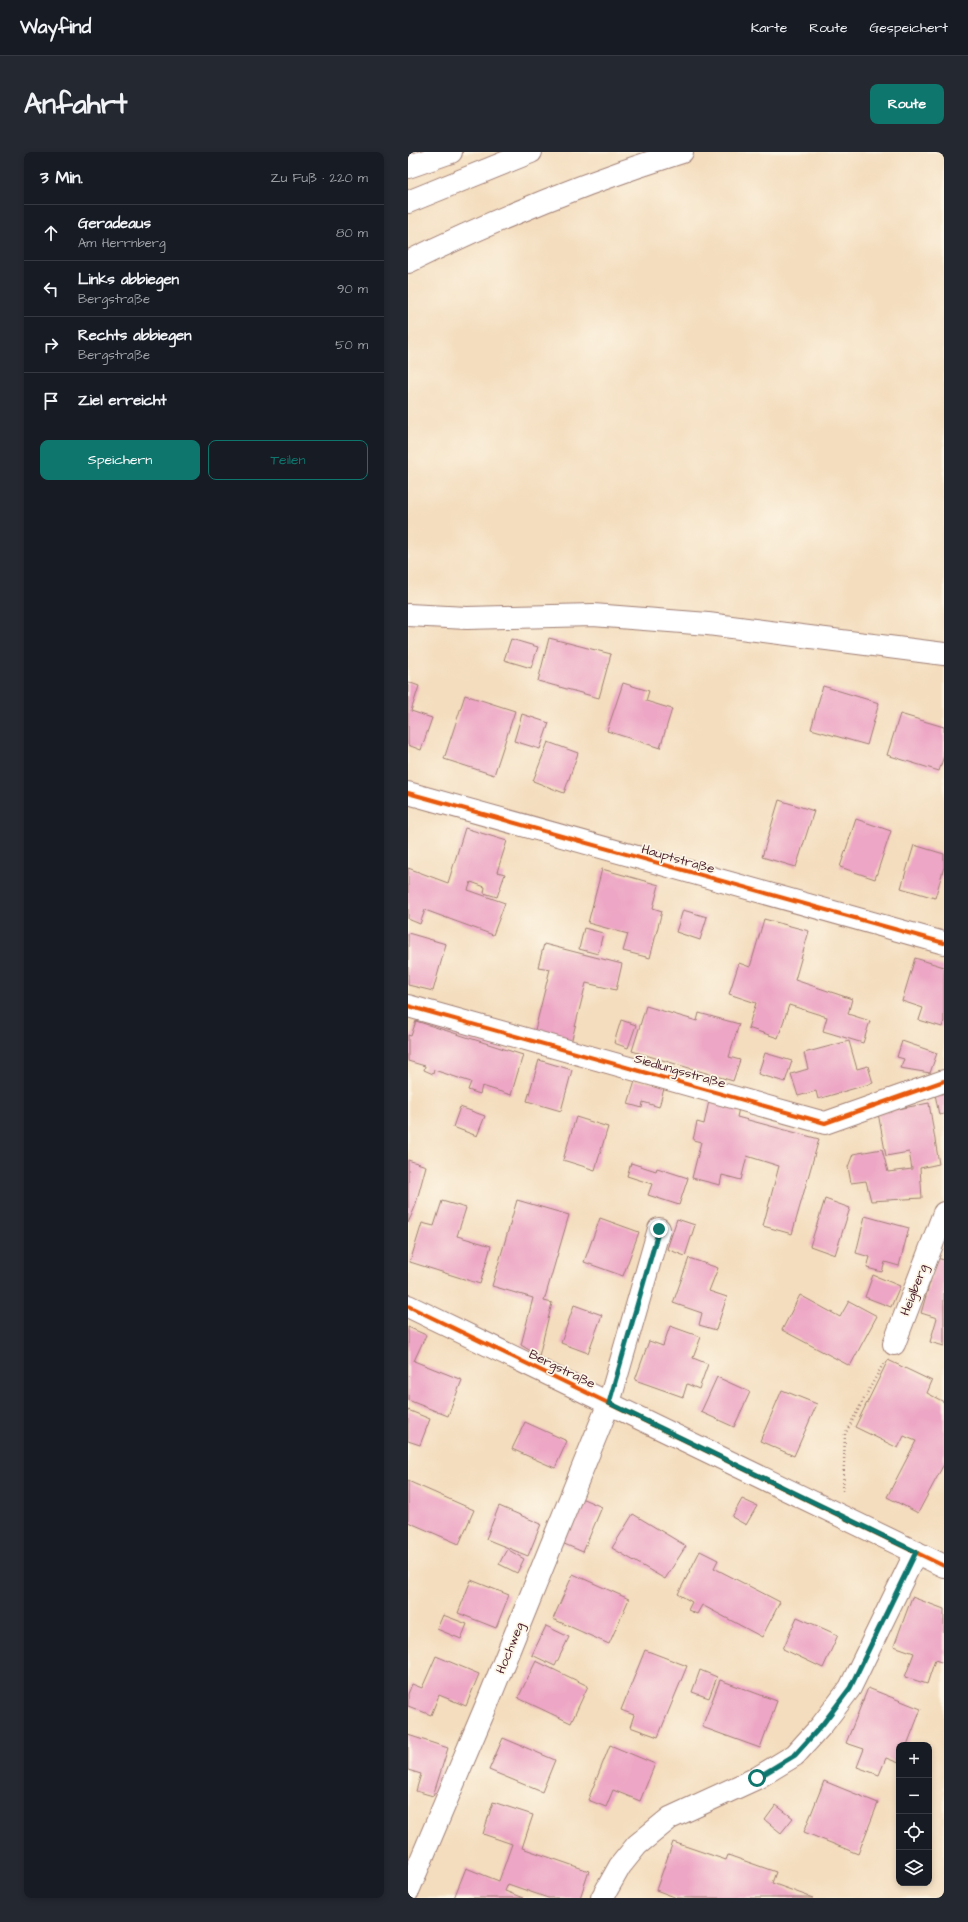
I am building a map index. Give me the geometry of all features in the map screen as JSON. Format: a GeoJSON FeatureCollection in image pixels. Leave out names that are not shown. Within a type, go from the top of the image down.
{"type":"FeatureCollection","features":[{"type":"Feature","properties":{"kind":"main road"},"geometry":{"type":"LineString","coordinates":[[408,167],[451,152]]}},
{"type":"Feature","properties":{"kind":"main road"},"geometry":{"type":"LineString","coordinates":[[408,202],[531,152]]}},
{"type":"Feature","properties":{"kind":"main road"},"geometry":{"type":"LineString","coordinates":[[408,262],[461,236],[630,168],[682,152]]}},
{"type":"Feature","properties":{"kind":"main road"},"geometry":{"type":"LineString","coordinates":[[408,273],[461,236]]}},
{"type":"Feature","properties":{"kind":"main road"},"geometry":{"type":"LineString","coordinates":[[408,615],[467,618],[593,616],[708,624],[944,654]]}},
{"type":"Feature","properties":{"kind":"main road","name":"Hauptstraße"},"geometry":{"type":"LineString","coordinates":[[408,793],[944,943]]}},
{"type":"Feature","properties":{"kind":"main road","name":"Siedlungsstraße"},"geometry":{"type":"LineString","coordinates":[[408,1006],[826,1123],[944,1081]]}},
{"type":"Feature","properties":{"kind":"main road","name":"Heiglberg"},"geometry":{"type":"LineString","coordinates":[[894,1344],[942,1223]]}},
{"type":"Feature","properties":{"kind":"main road","name":"Bergstraße"},"geometry":{"type":"LineString","coordinates":[[609,1403],[659,1229]]}},
{"type":"Feature","properties":{"kind":"main road","name":"Bergstraße"},"geometry":{"type":"LineString","coordinates":[[408,1306],[944,1566]]}},
{"type":"Feature","properties":{"kind":"main road","name":"Hochweg"},"geometry":{"type":"LineString","coordinates":[[408,1891],[487,1704],[609,1403]]}},
{"type":"Feature","properties":{"kind":"main road"},"geometry":{"type":"LineString","coordinates":[[607,1896],[620,1866],[637,1845],[670,1818],[757,1778],[795,1755],[822,1725],[850,1688],[916,1552]]}},
{"type":"Feature","properties":{"kind":"path"},"geometry":{"type":"LineString","coordinates":[[842,1516],[845,1434],[894,1344]]}},
{"type":"Feature","properties":{"kind":"building"},"geometry":{"type":"Polygon","coordinates":[[[549,638],[611,654],[599,698],[538,681],[549,638]]]}},
{"type":"Feature","properties":{"kind":"building"},"geometry":{"type":"Polygon","coordinates":[[[511,639],[538,647],[531,668],[504,660],[511,639]]]}},
{"type":"Feature","properties":{"kind":"building"},"geometry":{"type":"Polygon","coordinates":[[[408,682],[419,686],[411,711],[432,718],[421,750],[408,745],[408,682]]]}},
{"type":"Feature","properties":{"kind":"building"},"geometry":{"type":"Polygon","coordinates":[[[623,683],[649,691],[646,701],[672,709],[660,748],[607,731],[623,683]]]}},
{"type":"Feature","properties":{"kind":"building"},"geometry":{"type":"Polygon","coordinates":[[[823,686],[879,703],[867,745],[811,729],[823,686]]]}},
{"type":"Feature","properties":{"kind":"building"},"geometry":{"type":"Polygon","coordinates":[[[465,695],[515,711],[494,775],[444,759],[465,695]]]}},
{"type":"Feature","properties":{"kind":"building"},"geometry":{"type":"Polygon","coordinates":[[[522,714],[549,723],[540,749],[514,741],[522,714]]]}},
{"type":"Feature","properties":{"kind":"building"},"geometry":{"type":"Polygon","coordinates":[[[900,714],[944,727],[944,756],[939,771],[887,755],[900,714]]]}},
{"type":"Feature","properties":{"kind":"building"},"geometry":{"type":"Polygon","coordinates":[[[548,742],[578,753],[564,793],[533,781],[548,742]]]}},
{"type":"Feature","properties":{"kind":"building"},"geometry":{"type":"Polygon","coordinates":[[[779,800],[814,811],[796,867],[762,857],[779,800]]]}},
{"type":"Feature","properties":{"kind":"building"},"geometry":{"type":"Polygon","coordinates":[[[856,819],[891,831],[875,879],[840,867],[856,819]]]}},
{"type":"Feature","properties":{"kind":"building"},"geometry":{"type":"Polygon","coordinates":[[[465,828],[507,841],[497,872],[505,874],[497,897],[484,893],[485,887],[471,882],[468,890],[505,903],[493,935],[425,910],[420,924],[408,919],[408,868],[448,883],[465,828]]]}},
{"type":"Feature","properties":{"kind":"building"},"geometry":{"type":"Polygon","coordinates":[[[914,845],[944,854],[944,867],[935,898],[901,888],[914,845]]]}},
{"type":"Feature","properties":{"kind":"building"},"geometry":{"type":"Polygon","coordinates":[[[602,869],[659,885],[653,908],[662,911],[650,958],[623,951],[628,934],[588,923],[602,869]]]}},
{"type":"Feature","properties":{"kind":"building"},"geometry":{"type":"Polygon","coordinates":[[[683,910],[707,917],[700,940],[676,932],[683,910]]]}},
{"type":"Feature","properties":{"kind":"building"},"geometry":{"type":"Polygon","coordinates":[[[764,919],[809,931],[795,980],[852,999],[848,1014],[870,1021],[863,1043],[823,1031],[827,1017],[789,1005],[778,1038],[748,1028],[756,1003],[729,994],[739,963],[750,967],[764,919]]]}},
{"type":"Feature","properties":{"kind":"building"},"geometry":{"type":"Polygon","coordinates":[[[584,928],[603,933],[598,954],[579,949],[584,928]]]}},
{"type":"Feature","properties":{"kind":"building"},"geometry":{"type":"Polygon","coordinates":[[[408,933],[446,944],[433,991],[408,985],[408,933]]]}},
{"type":"Feature","properties":{"kind":"building"},"geometry":{"type":"Polygon","coordinates":[[[544,944],[622,964],[616,990],[586,983],[570,1047],[533,1038],[550,969],[538,967],[544,944]]]}},
{"type":"Feature","properties":{"kind":"building"},"geometry":{"type":"Polygon","coordinates":[[[915,958],[944,967],[944,1021],[942,1027],[919,1020],[923,1008],[902,1001],[915,958]]]}},
{"type":"Feature","properties":{"kind":"building"},"geometry":{"type":"Polygon","coordinates":[[[646,1006],[697,1021],[699,1013],[739,1024],[729,1057],[740,1060],[733,1081],[632,1051],[646,1006]]]}},
{"type":"Feature","properties":{"kind":"building"},"geometry":{"type":"Polygon","coordinates":[[[621,1020],[636,1025],[628,1048],[614,1043],[621,1020]]]}},
{"type":"Feature","properties":{"kind":"building"},"geometry":{"type":"Polygon","coordinates":[[[416,1021],[523,1055],[511,1095],[482,1086],[480,1094],[468,1090],[471,1082],[434,1070],[433,1074],[424,1070],[425,1066],[408,1061],[408,1035],[411,1036],[416,1021]]]}},
{"type":"Feature","properties":{"kind":"building"},"geometry":{"type":"Polygon","coordinates":[[[849,1041],[857,1069],[868,1066],[873,1083],[818,1099],[816,1091],[798,1096],[791,1074],[808,1069],[804,1053],[849,1041]]]}},
{"type":"Feature","properties":{"kind":"building"},"geometry":{"type":"Polygon","coordinates":[[[902,1041],[937,1053],[930,1073],[900,1068],[904,1059],[897,1057],[902,1041]]]}},
{"type":"Feature","properties":{"kind":"building"},"geometry":{"type":"Polygon","coordinates":[[[765,1053],[792,1061],[785,1082],[758,1074],[765,1053]]]}},
{"type":"Feature","properties":{"kind":"building"},"geometry":{"type":"Polygon","coordinates":[[[539,1060],[572,1070],[561,1111],[527,1101],[539,1060]]]}},
{"type":"Feature","properties":{"kind":"building"},"geometry":{"type":"Polygon","coordinates":[[[635,1081],[665,1085],[659,1107],[643,1102],[642,1108],[628,1104],[635,1081]]]}},
{"type":"Feature","properties":{"kind":"building"},"geometry":{"type":"Polygon","coordinates":[[[944,1092],[944,1114],[939,1115],[935,1094],[944,1092]]]}},
{"type":"Feature","properties":{"kind":"building"},"geometry":{"type":"Polygon","coordinates":[[[709,1101],[739,1108],[737,1117],[819,1139],[792,1234],[763,1226],[779,1166],[747,1156],[741,1180],[722,1175],[720,1185],[692,1178],[701,1142],[693,1140],[697,1122],[704,1124],[709,1101]]]}},
{"type":"Feature","properties":{"kind":"building"},"geometry":{"type":"Polygon","coordinates":[[[929,1103],[939,1164],[920,1168],[922,1198],[871,1201],[866,1181],[851,1183],[848,1167],[853,1154],[882,1149],[888,1172],[912,1169],[909,1152],[886,1156],[878,1113],[929,1103]]]}},
{"type":"Feature","properties":{"kind":"building"},"geometry":{"type":"Polygon","coordinates":[[[460,1107],[485,1116],[477,1136],[453,1127],[460,1107]]]}},
{"type":"Feature","properties":{"kind":"building"},"geometry":{"type":"Polygon","coordinates":[[[576,1117],[608,1127],[595,1170],[563,1160],[576,1117]]]}},
{"type":"Feature","properties":{"kind":"building"},"geometry":{"type":"Polygon","coordinates":[[[408,1160],[426,1166],[415,1207],[408,1223],[408,1160]]]}},
{"type":"Feature","properties":{"kind":"building"},"geometry":{"type":"Polygon","coordinates":[[[631,1163],[656,1171],[657,1168],[688,1178],[679,1205],[648,1195],[652,1184],[627,1176],[631,1163]]]}},
{"type":"Feature","properties":{"kind":"building"},"geometry":{"type":"Polygon","coordinates":[[[825,1199],[850,1208],[835,1255],[810,1246],[825,1199]]]}},
{"type":"Feature","properties":{"kind":"building"},"geometry":{"type":"Polygon","coordinates":[[[517,1200],[569,1215],[544,1301],[552,1303],[539,1356],[521,1345],[533,1298],[492,1286],[517,1200]]]}},
{"type":"Feature","properties":{"kind":"building"},"geometry":{"type":"Polygon","coordinates":[[[442,1201],[466,1208],[457,1236],[491,1246],[480,1284],[410,1262],[422,1223],[434,1226],[442,1201]]]}},
{"type":"Feature","properties":{"kind":"building"},"geometry":{"type":"Polygon","coordinates":[[[865,1216],[909,1228],[899,1266],[885,1262],[882,1272],[867,1268],[870,1257],[856,1253],[865,1216]]]}},
{"type":"Feature","properties":{"kind":"building"},"geometry":{"type":"Polygon","coordinates":[[[600,1218],[639,1232],[623,1276],[584,1262],[600,1218]]]}},
{"type":"Feature","properties":{"kind":"building"},"geometry":{"type":"Polygon","coordinates":[[[677,1219],[695,1225],[685,1256],[667,1249],[677,1219]]]}},
{"type":"Feature","properties":{"kind":"building"},"geometry":{"type":"Polygon","coordinates":[[[689,1258],[718,1268],[709,1291],[727,1297],[716,1330],[699,1325],[702,1313],[673,1303],[689,1258]]]}},
{"type":"Feature","properties":{"kind":"building"},"geometry":{"type":"Polygon","coordinates":[[[937,1258],[944,1260],[944,1346],[930,1342],[937,1318],[921,1313],[937,1258]]]}},
{"type":"Feature","properties":{"kind":"building"},"geometry":{"type":"Polygon","coordinates":[[[873,1275],[900,1286],[891,1307],[865,1297],[873,1275]]]}},
{"type":"Feature","properties":{"kind":"building"},"geometry":{"type":"Polygon","coordinates":[[[800,1295],[840,1317],[849,1301],[877,1316],[850,1366],[782,1330],[800,1295]]]}},
{"type":"Feature","properties":{"kind":"building"},"geometry":{"type":"Polygon","coordinates":[[[574,1305],[602,1315],[588,1353],[561,1343],[574,1305]]]}},
{"type":"Feature","properties":{"kind":"building"},"geometry":{"type":"Polygon","coordinates":[[[670,1326],[701,1337],[693,1358],[708,1364],[699,1389],[687,1384],[683,1397],[635,1380],[649,1341],[663,1346],[670,1326]]]}},
{"type":"Feature","properties":{"kind":"building"},"geometry":{"type":"Polygon","coordinates":[[[408,1327],[426,1335],[414,1361],[462,1380],[448,1416],[408,1400],[408,1327]]]}},
{"type":"Feature","properties":{"kind":"building"},"geometry":{"type":"Polygon","coordinates":[[[888,1360],[932,1381],[927,1393],[944,1402],[944,1464],[918,1513],[887,1497],[916,1441],[904,1436],[898,1448],[855,1427],[888,1360]]]}},
{"type":"Feature","properties":{"kind":"building"},"geometry":{"type":"Polygon","coordinates":[[[717,1377],[750,1392],[734,1427],[701,1412],[717,1377]]]}},
{"type":"Feature","properties":{"kind":"building"},"geometry":{"type":"Polygon","coordinates":[[[782,1390],[817,1404],[794,1456],[760,1441],[782,1390]]]}},
{"type":"Feature","properties":{"kind":"building"},"geometry":{"type":"Polygon","coordinates":[[[408,1410],[430,1419],[420,1445],[408,1441],[408,1410]]]}},
{"type":"Feature","properties":{"kind":"building"},"geometry":{"type":"Polygon","coordinates":[[[525,1422],[567,1441],[555,1468],[512,1449],[525,1422]]]}},
{"type":"Feature","properties":{"kind":"building"},"geometry":{"type":"Polygon","coordinates":[[[408,1481],[474,1510],[459,1544],[408,1522],[408,1481]]]}},
{"type":"Feature","properties":{"kind":"building"},"geometry":{"type":"Polygon","coordinates":[[[581,1498],[602,1507],[583,1552],[562,1543],[581,1498]]]}},
{"type":"Feature","properties":{"kind":"building"},"geometry":{"type":"Polygon","coordinates":[[[742,1499],[757,1506],[746,1525],[732,1517],[742,1499]]]}},
{"type":"Feature","properties":{"kind":"building"},"geometry":{"type":"Polygon","coordinates":[[[499,1506],[541,1524],[528,1556],[486,1539],[499,1506]]]}},
{"type":"Feature","properties":{"kind":"building"},"geometry":{"type":"Polygon","coordinates":[[[633,1514],[686,1546],[665,1579],[612,1548],[633,1514]]]}},
{"type":"Feature","properties":{"kind":"building"},"geometry":{"type":"Polygon","coordinates":[[[507,1549],[524,1559],[517,1573],[499,1564],[507,1549]]]}},
{"type":"Feature","properties":{"kind":"building"},"geometry":{"type":"Polygon","coordinates":[[[700,1551],[718,1560],[714,1568],[780,1602],[762,1637],[702,1605],[697,1614],[688,1610],[692,1602],[678,1594],[700,1551]]]}},
{"type":"Feature","properties":{"kind":"building"},"geometry":{"type":"Polygon","coordinates":[[[573,1574],[629,1599],[609,1644],[553,1619],[573,1574]]]}},
{"type":"Feature","properties":{"kind":"building"},"geometry":{"type":"Polygon","coordinates":[[[471,1580],[509,1595],[496,1628],[458,1613],[471,1580]]]}},
{"type":"Feature","properties":{"kind":"building"},"geometry":{"type":"Polygon","coordinates":[[[912,1597],[944,1609],[944,1663],[935,1660],[927,1684],[905,1677],[914,1653],[894,1646],[912,1597]]]}},
{"type":"Feature","properties":{"kind":"building"},"geometry":{"type":"Polygon","coordinates":[[[443,1615],[467,1624],[461,1639],[437,1629],[443,1615]]]}},
{"type":"Feature","properties":{"kind":"building"},"geometry":{"type":"Polygon","coordinates":[[[797,1617],[838,1635],[823,1668],[783,1649],[797,1617]]]}},
{"type":"Feature","properties":{"kind":"building"},"geometry":{"type":"Polygon","coordinates":[[[546,1626],[569,1637],[555,1666],[532,1655],[546,1626]]]}},
{"type":"Feature","properties":{"kind":"building"},"geometry":{"type":"Polygon","coordinates":[[[645,1650],[687,1666],[658,1737],[630,1727],[634,1715],[621,1710],[645,1650]]]}},
{"type":"Feature","properties":{"kind":"building"},"geometry":{"type":"Polygon","coordinates":[[[436,1656],[479,1674],[466,1706],[439,1695],[431,1715],[408,1706],[408,1694],[412,1684],[422,1688],[436,1656]]]}},
{"type":"Feature","properties":{"kind":"building"},"geometry":{"type":"Polygon","coordinates":[[[536,1661],[588,1686],[571,1723],[518,1698],[536,1661]]]}},
{"type":"Feature","properties":{"kind":"building"},"geometry":{"type":"Polygon","coordinates":[[[700,1670],[717,1677],[709,1698],[692,1692],[700,1670]]]}},
{"type":"Feature","properties":{"kind":"building"},"geometry":{"type":"Polygon","coordinates":[[[720,1680],[777,1701],[760,1748],[702,1727],[720,1680]]]}},
{"type":"Feature","properties":{"kind":"building"},"geometry":{"type":"Polygon","coordinates":[[[868,1688],[921,1709],[908,1742],[896,1742],[896,1762],[886,1758],[879,1775],[857,1767],[864,1749],[846,1743],[868,1688]]]}},
{"type":"Feature","properties":{"kind":"building"},"geometry":{"type":"Polygon","coordinates":[[[408,1735],[448,1748],[433,1796],[416,1791],[421,1774],[408,1770],[408,1735]]]}},
{"type":"Feature","properties":{"kind":"building"},"geometry":{"type":"Polygon","coordinates":[[[503,1738],[555,1760],[542,1792],[489,1770],[503,1738]]]}},
{"type":"Feature","properties":{"kind":"building"},"geometry":{"type":"Polygon","coordinates":[[[610,1745],[655,1764],[640,1801],[613,1790],[606,1807],[588,1800],[610,1745]]]}},
{"type":"Feature","properties":{"kind":"building"},"geometry":{"type":"Polygon","coordinates":[[[824,1781],[878,1803],[858,1854],[804,1832],[824,1781]]]}},
{"type":"Feature","properties":{"kind":"building"},"geometry":{"type":"Polygon","coordinates":[[[493,1802],[533,1815],[522,1848],[589,1871],[580,1898],[548,1898],[508,1884],[505,1891],[523,1898],[454,1898],[466,1868],[499,1881],[512,1844],[483,1834],[493,1802]]]}},
{"type":"Feature","properties":{"kind":"building"},"geometry":{"type":"Polygon","coordinates":[[[776,1805],[793,1818],[781,1833],[765,1820],[776,1805]]]}},
{"type":"Feature","properties":{"kind":"building"},"geometry":{"type":"Polygon","coordinates":[[[673,1842],[726,1860],[728,1855],[776,1872],[772,1883],[813,1898],[677,1898],[656,1890],[673,1842]]]}},
{"type":"Feature","properties":{"kind":"cycle path"},"geometry":{"type":"LineString","coordinates":[[408,793],[944,943]]}},
{"type":"Feature","properties":{"kind":"cycle path"},"geometry":{"type":"LineString","coordinates":[[408,1006],[825,1123],[944,1081]]}},
{"type":"Feature","properties":{"kind":"cycle path"},"geometry":{"type":"LineString","coordinates":[[408,1306],[944,1566]]}},
{"type":"Feature","properties":{"kind":"route"},"geometry":{"type":"LineString","coordinates":[[659,1229],[609,1403],[916,1552],[850,1688],[822,1725],[795,1755],[757,1778]]}}]}
